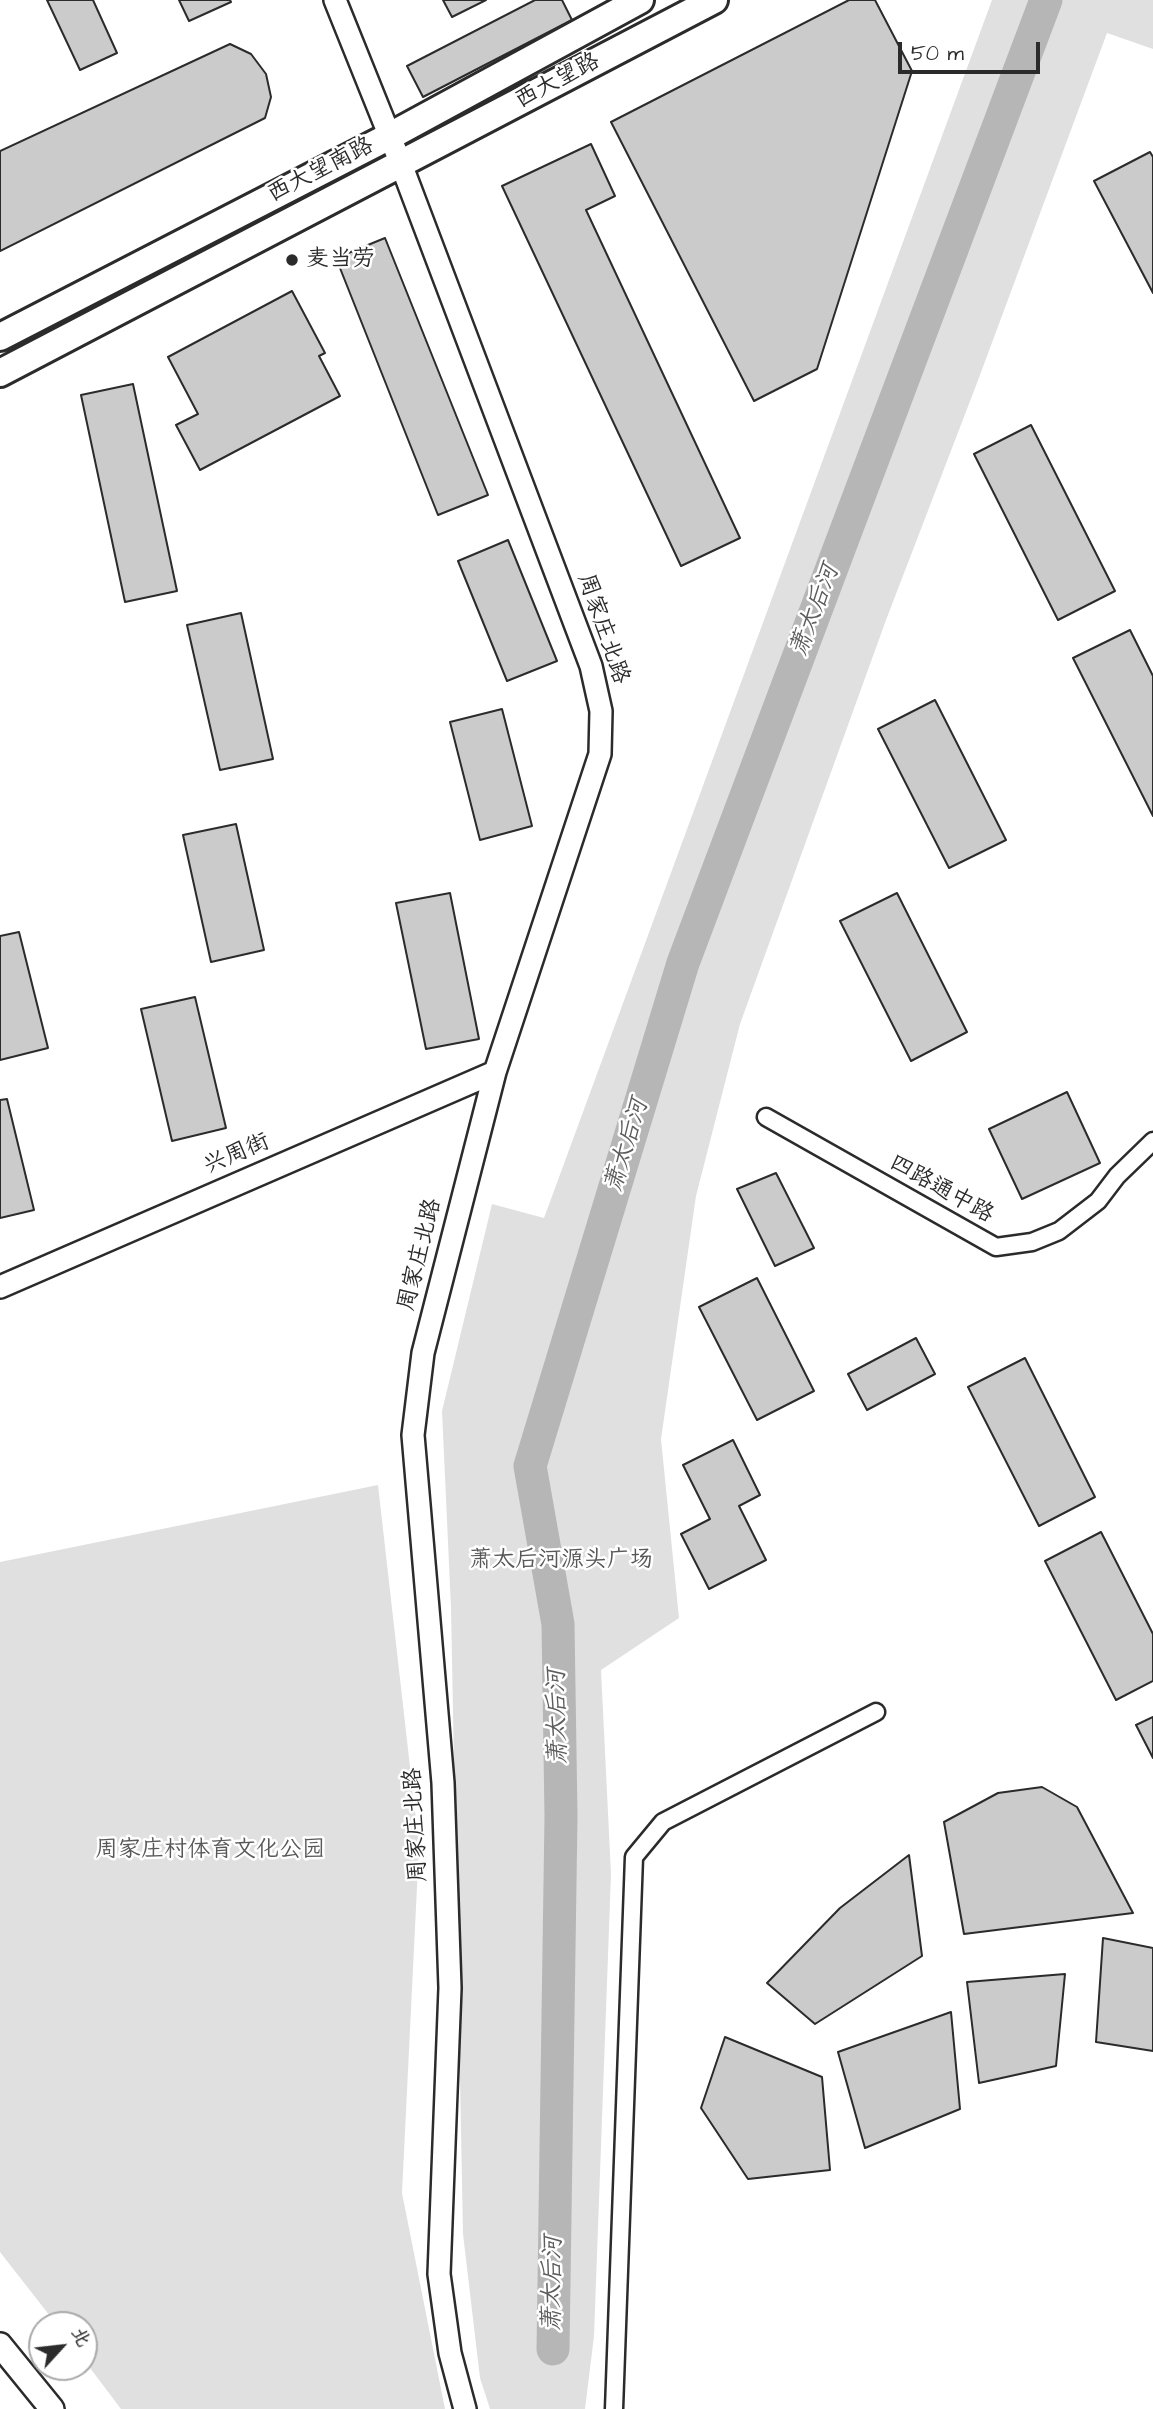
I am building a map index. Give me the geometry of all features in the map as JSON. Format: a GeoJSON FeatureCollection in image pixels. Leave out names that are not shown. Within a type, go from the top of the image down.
{"type":"FeatureCollection","features":[{"type":"Feature","properties":{"kind":"main road","name":"西大望南路"},"geometry":{"type":"LineString","coordinates":[[0,337],[390,136],[640,0]]}},
{"type":"Feature","properties":{"kind":"main road","name":"西大望路"},"geometry":{"type":"LineString","coordinates":[[401,164],[714,0]]}},
{"type":"Feature","properties":{"kind":"main road","name":"西大望南路"},"geometry":{"type":"LineString","coordinates":[[0,373],[401,164]]}},
{"type":"Feature","properties":{"kind":"main road"},"geometry":{"type":"LineString","coordinates":[[0,2345],[52,2409]]}},
{"type":"Feature","properties":{"kind":"street","name":"周家庄北路"},"geometry":{"type":"LineString","coordinates":[[335,0],[401,164],[591,666],[601,711],[600,754],[495,1072],[423,1353],[413,1435],[443,1783],[450,1988],[439,2274],[450,2353],[464,2409]]}},
{"type":"Feature","properties":{"kind":"street","name":"兴周街"},"geometry":{"type":"LineString","coordinates":[[0,1287],[495,1072]]}},
{"type":"Feature","properties":{"kind":"street","name":"四路通中路"},"geometry":{"type":"LineString","coordinates":[[766,1117],[996,1247],[1032,1242],[1059,1231],[1098,1200],[1117,1176],[1153,1141]]}},
{"type":"Feature","properties":{"kind":"street"},"geometry":{"type":"LineString","coordinates":[[614,2409],[634,1857],[663,1822],[876,1712]]}},
{"type":"Feature","properties":{"kind":"green space","name":"萧太后河源头广场"},"geometry":{"type":"Polygon","coordinates":[[[992,0],[1153,0],[1153,49],[1107,33],[886,620],[740,1024],[696,1196],[661,1439],[679,1618],[601,1670],[611,1874],[594,2336],[585,2409],[490,2409],[480,2378],[463,2234],[451,1608],[442,1411],[492,1204],[544,1218],[992,0]]]}},
{"type":"Feature","properties":{"kind":"green space","name":"周家庄村体育文化公园"},"geometry":{"type":"Polygon","coordinates":[[[378,1485],[419,1846],[402,2193],[445,2409],[121,2409],[98,2379],[98,2311],[46,2311],[0,2252],[0,1562],[378,1485]]]}},
{"type":"Feature","properties":{"kind":"building"},"geometry":{"type":"Polygon","coordinates":[[[47,0],[93,0],[117,53],[80,70],[47,0]]]}},
{"type":"Feature","properties":{"kind":"building"},"geometry":{"type":"Polygon","coordinates":[[[179,0],[230,0],[231,2],[189,21],[179,0]]]}},
{"type":"Feature","properties":{"kind":"building"},"geometry":{"type":"Polygon","coordinates":[[[443,0],[486,0],[452,17],[443,0]]]}},
{"type":"Feature","properties":{"kind":"building"},"geometry":{"type":"Polygon","coordinates":[[[535,0],[562,0],[572,20],[423,97],[407,66],[535,0]]]}},
{"type":"Feature","properties":{"kind":"building"},"geometry":{"type":"Polygon","coordinates":[[[849,0],[875,0],[912,71],[817,369],[754,401],[611,122],[849,0]]]}},
{"type":"Feature","properties":{"kind":"building"},"geometry":{"type":"Polygon","coordinates":[[[230,44],[251,54],[266,74],[271,97],[265,118],[0,251],[0,151],[230,44]]]}},
{"type":"Feature","properties":{"kind":"building"},"geometry":{"type":"Polygon","coordinates":[[[591,144],[615,196],[586,210],[740,538],[681,566],[502,186],[591,144]]]}},
{"type":"Feature","properties":{"kind":"building"},"geometry":{"type":"Polygon","coordinates":[[[1150,152],[1153,157],[1153,293],[1094,181],[1150,152]]]}},
{"type":"Feature","properties":{"kind":"building"},"geometry":{"type":"Polygon","coordinates":[[[385,238],[488,495],[438,515],[336,258],[385,238]]]}},
{"type":"Feature","properties":{"kind":"building"},"geometry":{"type":"Polygon","coordinates":[[[292,291],[325,353],[319,356],[340,396],[200,470],[176,425],[198,414],[168,357],[292,291]]]}},
{"type":"Feature","properties":{"kind":"building"},"geometry":{"type":"Polygon","coordinates":[[[133,384],[177,591],[125,602],[81,395],[133,384]]]}},
{"type":"Feature","properties":{"kind":"building"},"geometry":{"type":"Polygon","coordinates":[[[1031,425],[1115,591],[1058,620],[974,454],[1031,425]]]}},
{"type":"Feature","properties":{"kind":"building"},"geometry":{"type":"Polygon","coordinates":[[[508,540],[557,661],[507,681],[458,561],[508,540]]]}},
{"type":"Feature","properties":{"kind":"building"},"geometry":{"type":"Polygon","coordinates":[[[241,613],[273,759],[220,770],[187,625],[241,613]]]}},
{"type":"Feature","properties":{"kind":"building"},"geometry":{"type":"Polygon","coordinates":[[[1130,630],[1153,676],[1153,816],[1073,658],[1130,630]]]}},
{"type":"Feature","properties":{"kind":"building"},"geometry":{"type":"Polygon","coordinates":[[[935,700],[1006,840],[949,868],[878,729],[935,700]]]}},
{"type":"Feature","properties":{"kind":"building"},"geometry":{"type":"Polygon","coordinates":[[[502,709],[532,826],[480,840],[450,722],[502,709]]]}},
{"type":"Feature","properties":{"kind":"building"},"geometry":{"type":"Polygon","coordinates":[[[236,824],[264,950],[211,962],[183,835],[236,824]]]}},
{"type":"Feature","properties":{"kind":"building"},"geometry":{"type":"Polygon","coordinates":[[[450,893],[479,1039],[426,1049],[396,903],[450,893]]]}},
{"type":"Feature","properties":{"kind":"building"},"geometry":{"type":"Polygon","coordinates":[[[897,893],[967,1032],[911,1061],[840,921],[897,893]]]}},
{"type":"Feature","properties":{"kind":"building"},"geometry":{"type":"Polygon","coordinates":[[[19,932],[48,1048],[0,1060],[0,936],[19,932]]]}},
{"type":"Feature","properties":{"kind":"building"},"geometry":{"type":"Polygon","coordinates":[[[195,997],[226,1128],[172,1141],[141,1009],[195,997]]]}},
{"type":"Feature","properties":{"kind":"building"},"geometry":{"type":"Polygon","coordinates":[[[1067,1092],[1100,1163],[1022,1199],[989,1129],[1067,1092]]]}},
{"type":"Feature","properties":{"kind":"building"},"geometry":{"type":"Polygon","coordinates":[[[7,1099],[34,1210],[0,1218],[0,1100],[7,1099]]]}},
{"type":"Feature","properties":{"kind":"building"},"geometry":{"type":"Polygon","coordinates":[[[776,1173],[814,1248],[775,1266],[737,1189],[776,1173]]]}},
{"type":"Feature","properties":{"kind":"building"},"geometry":{"type":"Polygon","coordinates":[[[757,1278],[814,1391],[757,1420],[699,1307],[757,1278]]]}},
{"type":"Feature","properties":{"kind":"building"},"geometry":{"type":"Polygon","coordinates":[[[916,1338],[935,1374],[867,1410],[848,1374],[916,1338]]]}},
{"type":"Feature","properties":{"kind":"building"},"geometry":{"type":"Polygon","coordinates":[[[1025,1358],[1095,1497],[1039,1526],[968,1387],[1025,1358]]]}},
{"type":"Feature","properties":{"kind":"building"},"geometry":{"type":"Polygon","coordinates":[[[733,1440],[760,1495],[739,1506],[766,1560],[709,1589],[681,1534],[710,1519],[683,1465],[733,1440]]]}},
{"type":"Feature","properties":{"kind":"building"},"geometry":{"type":"Polygon","coordinates":[[[1101,1532],[1153,1634],[1153,1681],[1116,1700],[1045,1561],[1101,1532]]]}},
{"type":"Feature","properties":{"kind":"building"},"geometry":{"type":"Polygon","coordinates":[[[1153,1717],[1153,1758],[1136,1725],[1153,1717]]]}},
{"type":"Feature","properties":{"kind":"building"},"geometry":{"type":"Polygon","coordinates":[[[1042,1787],[1077,1807],[1133,1913],[964,1934],[944,1822],[998,1793],[1042,1787]]]}},
{"type":"Feature","properties":{"kind":"building"},"geometry":{"type":"Polygon","coordinates":[[[909,1855],[922,1956],[815,2024],[767,1983],[840,1908],[909,1855]]]}},
{"type":"Feature","properties":{"kind":"building"},"geometry":{"type":"Polygon","coordinates":[[[1103,1938],[1153,1948],[1153,2051],[1096,2042],[1103,1938]]]}},
{"type":"Feature","properties":{"kind":"building"},"geometry":{"type":"Polygon","coordinates":[[[1065,1974],[1056,2066],[979,2083],[967,1982],[1065,1974]]]}},
{"type":"Feature","properties":{"kind":"building"},"geometry":{"type":"Polygon","coordinates":[[[951,2012],[960,2109],[865,2148],[838,2052],[951,2012]]]}},
{"type":"Feature","properties":{"kind":"building"},"geometry":{"type":"Polygon","coordinates":[[[725,2037],[822,2077],[830,2170],[748,2179],[701,2108],[725,2037]]]}},
{"type":"Feature","properties":{"kind":"waterway","name":"萧太后河"},"geometry":{"type":"LineString","coordinates":[[553,2349],[561,1816],[558,1624],[530,1466],[683,963],[1046,0]]}},
{"type":"Feature","properties":{"kind":"place","name":"麦当劳"},"geometry":{"type":"Point","coordinates":[292,260]}}]}
